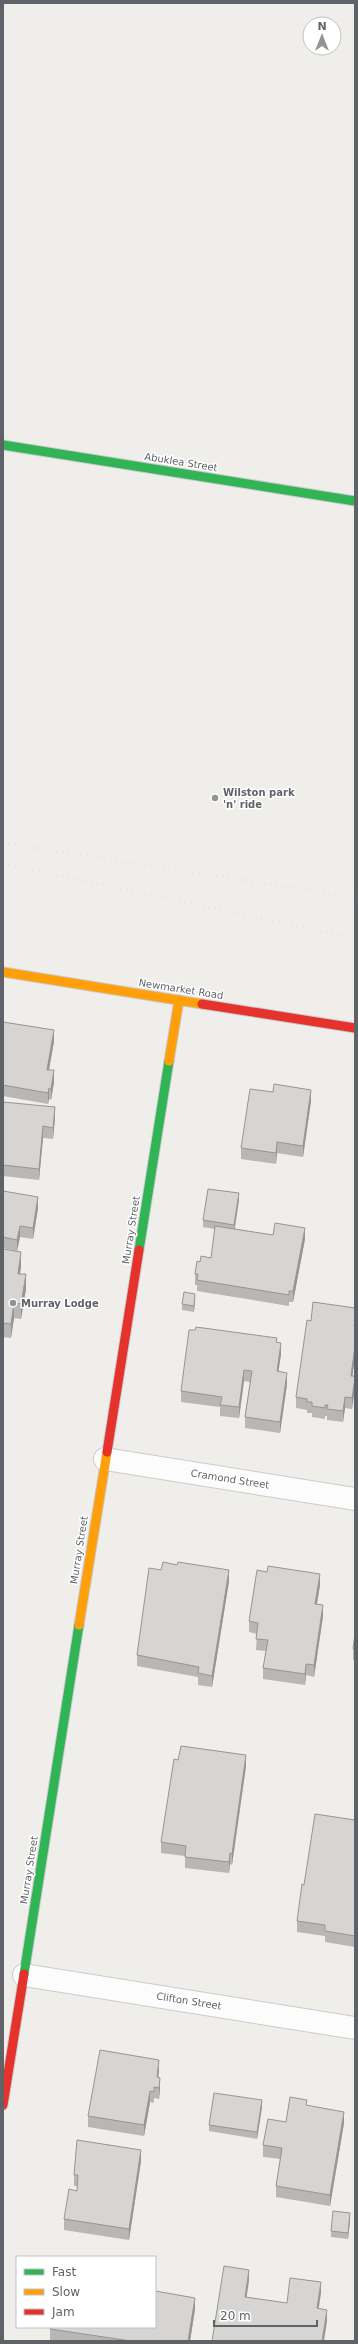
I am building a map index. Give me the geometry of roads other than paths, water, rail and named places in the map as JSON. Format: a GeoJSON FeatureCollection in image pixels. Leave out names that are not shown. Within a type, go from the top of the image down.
{"type":"FeatureCollection","features":[{"type":"Feature","properties":{"kind":"street","name":"Abuklea Street"},"geometry":{"type":"LineString","coordinates":[[3,444],[355,501]]}},
{"type":"Feature","properties":{"kind":"street","name":"Newmarket Road"},"geometry":{"type":"LineString","coordinates":[[3,972],[355,1028]]}},
{"type":"Feature","properties":{"kind":"street","name":"Murray Street"},"geometry":{"type":"LineString","coordinates":[[3,2105],[179,1000]]}},
{"type":"Feature","properties":{"kind":"street","name":"Cramond Street"},"geometry":{"type":"LineString","coordinates":[[105,1459],[355,1499]]}},
{"type":"Feature","properties":{"kind":"street","name":"Clifton Street"},"geometry":{"type":"LineString","coordinates":[[24,1975],[355,2028]]}},
{"type":"Feature","properties":{"kind":"railway"},"geometry":{"type":"LineString","coordinates":[[3,843],[355,897]]}},
{"type":"Feature","properties":{"kind":"railway"},"geometry":{"type":"LineString","coordinates":[[3,864],[355,938]]}},
{"type":"Feature","properties":{"kind":"place","name":"Wilston park 'n' ride"},"geometry":{"type":"Point","coordinates":[215,798]}},
{"type":"Feature","properties":{"kind":"place","name":"Murray Lodge"},"geometry":{"type":"Point","coordinates":[13,1303]}}]}
